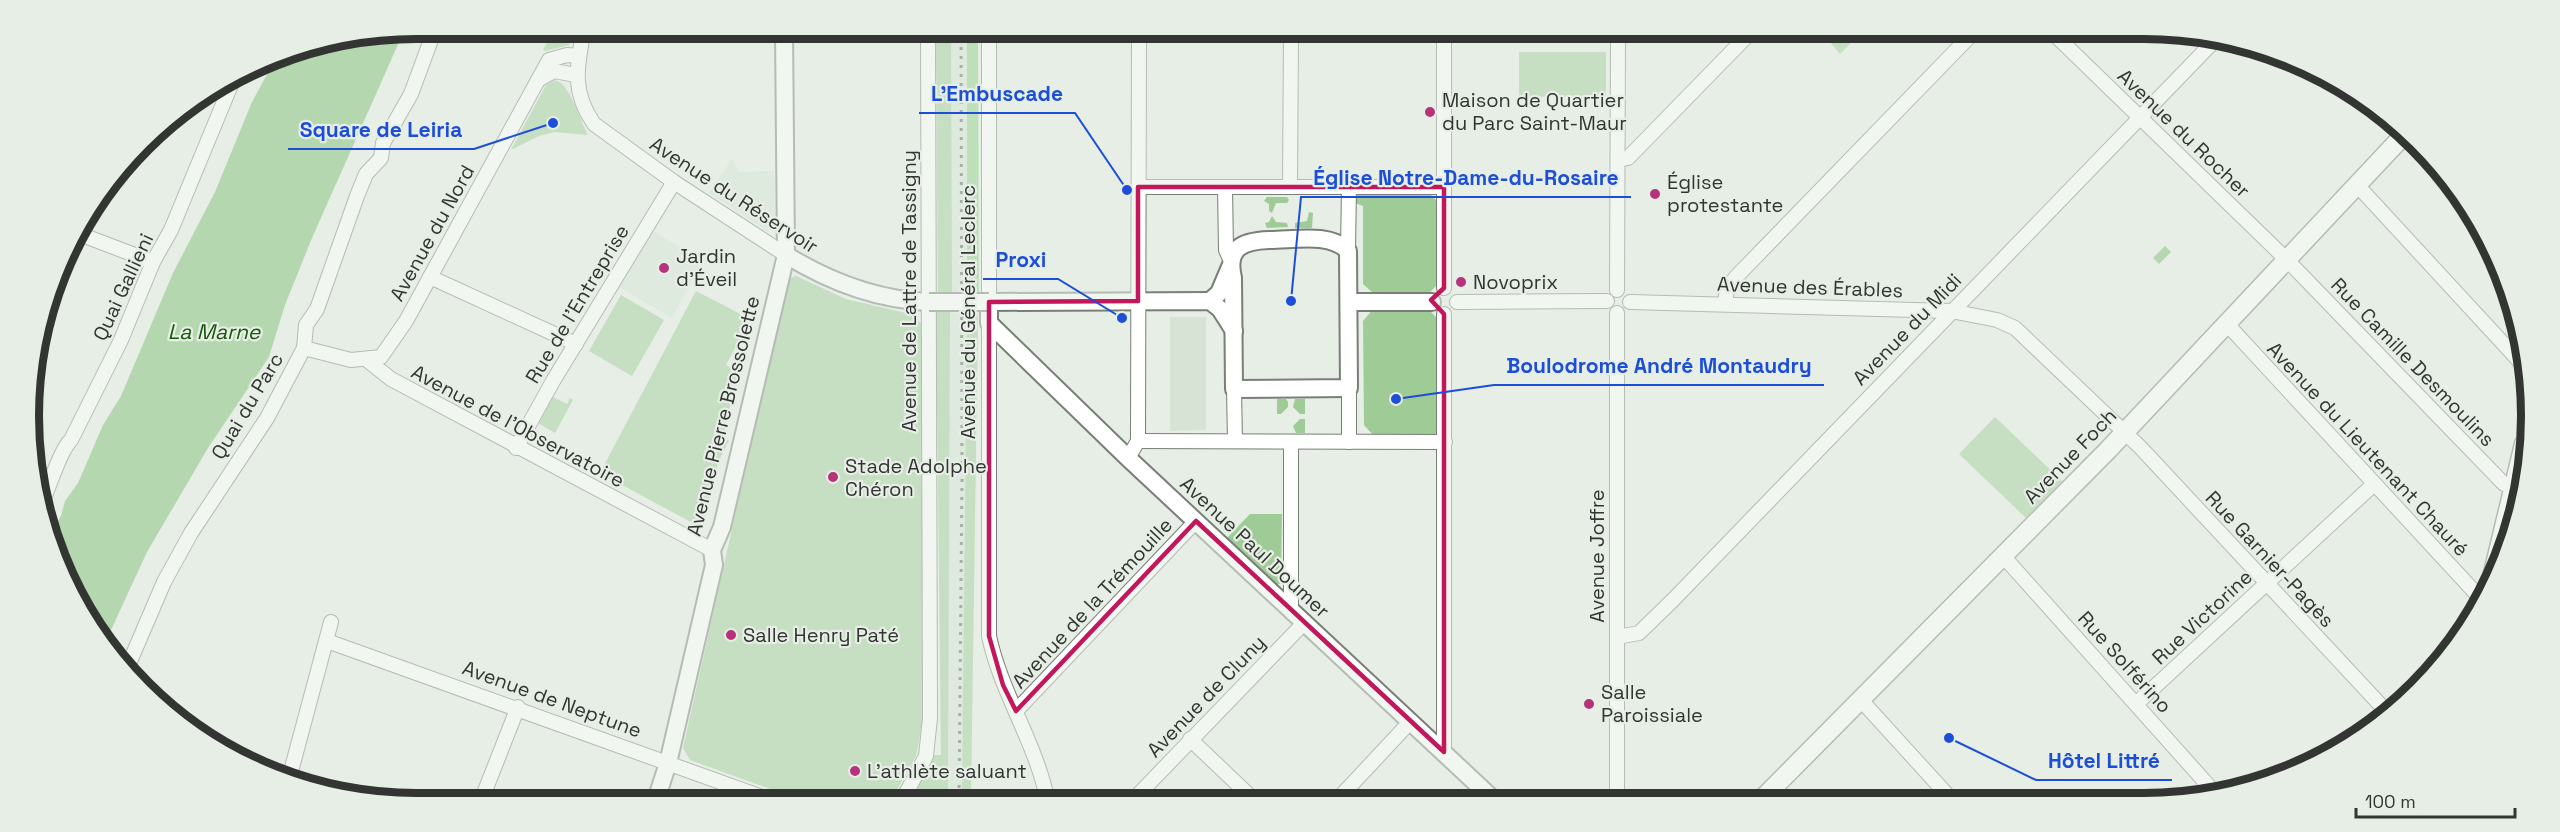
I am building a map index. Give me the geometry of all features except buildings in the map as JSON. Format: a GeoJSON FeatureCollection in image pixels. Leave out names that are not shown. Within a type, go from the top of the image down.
{"type":"FeatureCollection","features":[{"type":"Feature","properties":{"kind":"main road","name":"Avenue Foch"},"geometry":{"type":"LineString","coordinates":[[1768,793],[2004,557],[2400,139]]}},
{"type":"Feature","properties":{"kind":"main road"},"geometry":{"type":"LineString","coordinates":[[2504,526],[2516,478]]}},
{"type":"Feature","properties":{"kind":"street","name":"Quai du Parc"},"geometry":{"type":"LineString","coordinates":[[130,661],[164,582],[191,533],[267,418],[304,348],[306,325],[317,309],[366,174],[381,158],[383,143],[411,94],[431,39]]}},
{"type":"Feature","properties":{"kind":"street"},"geometry":{"type":"LineString","coordinates":[[579,56],[582,39]]}},
{"type":"Feature","properties":{"kind":"street","name":"Avenue Pierre Brossolette"},"geometry":{"type":"LineString","coordinates":[[658,793],[668,762],[714,565],[712,550],[722,527],[786,255],[784,39]]}},
{"type":"Feature","properties":{"kind":"street","name":"Avenue de Lattre de Tassigny"},"geometry":{"type":"LineString","coordinates":[[906,793],[922,767],[929,737],[928,39]]}},
{"type":"Feature","properties":{"kind":"street","name":"Avenue du Général Leclerc"},"geometry":{"type":"LineString","coordinates":[[989,39],[989,636],[1003,685],[1042,770],[1046,793]]}},
{"type":"Feature","properties":{"kind":"street"},"geometry":{"type":"LineString","coordinates":[[1128,458],[1138,441],[1139,39]]}},
{"type":"Feature","properties":{"kind":"street"},"geometry":{"type":"LineString","coordinates":[[1290,186],[1291,39]]}},
{"type":"Feature","properties":{"kind":"street"},"geometry":{"type":"LineString","coordinates":[[1444,39],[1444,288]]}},
{"type":"Feature","properties":{"kind":"street"},"geometry":{"type":"LineString","coordinates":[[1617,290],[1618,39]]}},
{"type":"Feature","properties":{"kind":"street"},"geometry":{"type":"LineString","coordinates":[[1618,160],[1628,158],[1744,39]]}},
{"type":"Feature","properties":{"kind":"street"},"geometry":{"type":"LineString","coordinates":[[1725,303],[1727,289],[1736,277],[1967,39]]}},
{"type":"Feature","properties":{"kind":"street","name":"Avenue du Rocher"},"geometry":{"type":"LineString","coordinates":[[2059,39],[2286,260]]}},
{"type":"Feature","properties":{"kind":"street","name":"Avenue du Midi"},"geometry":{"type":"LineString","coordinates":[[1617,637],[1639,633],[2210,45]]}},
{"type":"Feature","properties":{"kind":"street","name":"Avenue du Nord"},"geometry":{"type":"LineString","coordinates":[[368,360],[381,357],[406,321],[549,60],[567,55],[579,56]]}},
{"type":"Feature","properties":{"kind":"street","name":"Avenue du Réservoir"},"geometry":{"type":"LineString","coordinates":[[579,56],[576,84],[584,110],[594,124],[674,182],[786,255],[844,286],[877,295],[929,302],[1210,301]]}},
{"type":"Feature","properties":{"kind":"street"},"geometry":{"type":"LineString","coordinates":[[537,80],[546,73],[554,71],[576,75]]}},
{"type":"Feature","properties":{"kind":"street","name":"Quai Gallieni"},"geometry":{"type":"LineString","coordinates":[[47,493],[57,471],[61,452],[71,440],[121,340],[153,261],[171,230],[229,89]]}},
{"type":"Feature","properties":{"kind":"street","name":"Rue de l'Entreprise"},"geometry":{"type":"LineString","coordinates":[[516,448],[674,182]]}},
{"type":"Feature","properties":{"kind":"street"},"geometry":{"type":"LineString","coordinates":[[2356,185],[2517,358]]}},
{"type":"Feature","properties":{"kind":"street"},"geometry":{"type":"LineString","coordinates":[[1349,186],[1349,442]]}},
{"type":"Feature","properties":{"kind":"street"},"geometry":{"type":"LineString","coordinates":[[1138,187],[1444,187]]}},
{"type":"Feature","properties":{"kind":"street"},"geometry":{"type":"LineString","coordinates":[[1225,187],[1226,250],[1233,278],[1235,441]]}},
{"type":"Feature","properties":{"kind":"street"},"geometry":{"type":"LineString","coordinates":[[85,236],[153,261]]}},
{"type":"Feature","properties":{"kind":"street"},"geometry":{"type":"LineString","coordinates":[[1234,331],[1221,309],[1210,301],[1219,292],[1239,246],[1250,241],[1327,240],[1340,243],[1348,251]]}},
{"type":"Feature","properties":{"kind":"street","name":"Rue Camille Desmoulins"},"geometry":{"type":"LineString","coordinates":[[2286,260],[2504,484],[2514,486]]}},
{"type":"Feature","properties":{"kind":"street"},"geometry":{"type":"LineString","coordinates":[[430,277],[576,344]]}},
{"type":"Feature","properties":{"kind":"street"},"geometry":{"type":"LineString","coordinates":[[1444,288],[1434,294],[1432,302],[1437,311],[1444,314],[1451,312],[1457,302]]}},
{"type":"Feature","properties":{"kind":"street"},"geometry":{"type":"LineString","coordinates":[[1444,288],[1452,291],[1457,302]]}},
{"type":"Feature","properties":{"kind":"street"},"geometry":{"type":"LineString","coordinates":[[1617,290],[1627,295],[1630,302],[1625,311],[1617,313],[1610,309],[1607,302],[1610,294],[1617,290]]}},
{"type":"Feature","properties":{"kind":"street"},"geometry":{"type":"LineString","coordinates":[[1349,302],[1432,302]]}},
{"type":"Feature","properties":{"kind":"street"},"geometry":{"type":"LineString","coordinates":[[1457,302],[1607,302]]}},
{"type":"Feature","properties":{"kind":"street","name":"Avenue des Érables"},"geometry":{"type":"LineString","coordinates":[[1630,302],[1951,311],[1997,320],[2015,328],[2125,431]]}},
{"type":"Feature","properties":{"kind":"street","name":"Avenue Joffre"},"geometry":{"type":"LineString","coordinates":[[1617,313],[1617,793]]}},
{"type":"Feature","properties":{"kind":"street"},"geometry":{"type":"LineString","coordinates":[[1444,314],[1444,752]]}},
{"type":"Feature","properties":{"kind":"street","name":"Avenue Paul Doumer"},"geometry":{"type":"LineString","coordinates":[[989,323],[1128,458],[1487,793]]}},
{"type":"Feature","properties":{"kind":"street","name":"Avenue du Lieutenant Chauré"},"geometry":{"type":"LineString","coordinates":[[2226,323],[2476,594]]}},
{"type":"Feature","properties":{"kind":"street"},"geometry":{"type":"LineString","coordinates":[[304,348],[351,360],[368,360]]}},
{"type":"Feature","properties":{"kind":"street","name":"Avenue de l'Observatoire"},"geometry":{"type":"LineString","coordinates":[[368,360],[391,379],[516,448],[712,550]]}},
{"type":"Feature","properties":{"kind":"street"},"geometry":{"type":"LineString","coordinates":[[1234,389],[1349,388]]}},
{"type":"Feature","properties":{"kind":"street","name":"Rue Garnier-Pagès"},"geometry":{"type":"LineString","coordinates":[[2125,431],[2383,708]]}},
{"type":"Feature","properties":{"kind":"street"},"geometry":{"type":"LineString","coordinates":[[1138,441],[1445,442]]}},
{"type":"Feature","properties":{"kind":"street"},"geometry":{"type":"LineString","coordinates":[[1290,442],[1291,609]]}},
{"type":"Feature","properties":{"kind":"street","name":"Rue Victorine"},"geometry":{"type":"LineString","coordinates":[[2136,704],[2373,485]]}},
{"type":"Feature","properties":{"kind":"street","name":"Avenue de la Trémouille"},"geometry":{"type":"LineString","coordinates":[[1016,711],[1196,521]]}},
{"type":"Feature","properties":{"kind":"street","name":"Rue Solférino"},"geometry":{"type":"LineString","coordinates":[[2004,557],[2210,787]]}},
{"type":"Feature","properties":{"kind":"street"},"geometry":{"type":"LineString","coordinates":[[291,771],[331,622]]}},
{"type":"Feature","properties":{"kind":"street","name":"Avenue de Cluny"},"geometry":{"type":"LineString","coordinates":[[1140,793],[1305,622]]}},
{"type":"Feature","properties":{"kind":"street","name":"Avenue de Neptune"},"geometry":{"type":"LineString","coordinates":[[327,641],[518,707],[751,793]]}},
{"type":"Feature","properties":{"kind":"street"},"geometry":{"type":"LineString","coordinates":[[1860,699],[1946,793]]}},
{"type":"Feature","properties":{"kind":"street"},"geometry":{"type":"LineString","coordinates":[[484,793],[518,707]]}},
{"type":"Feature","properties":{"kind":"street"},"geometry":{"type":"LineString","coordinates":[[1344,793],[1411,721]]}},
{"type":"Feature","properties":{"kind":"street"},"geometry":{"type":"LineString","coordinates":[[1190,739],[1247,793]]}},
{"type":"Feature","properties":{"kind":"street"},"geometry":{"type":"LineString","coordinates":[[1147,785],[1151,793]]}},
{"type":"Feature","properties":{"kind":"highlighted area"},"geometry":{"type":"Polygon","coordinates":[[[1138,187],[1444,187],[1444,288],[1431,300],[1444,314],[1444,752],[1196,521],[1016,711],[1003,685],[989,636],[989,302],[1138,301],[1138,187]]]}},
{"type":"Feature","properties":{"kind":"shaded area"},"geometry":{"type":"Polygon","coordinates":[[[549,39],[571,39],[569,45],[543,50],[549,39]]]}},
{"type":"Feature","properties":{"kind":"shaded area"},"geometry":{"type":"Polygon","coordinates":[[[936,39],[978,39],[979,293],[938,294],[936,39]]]}},
{"type":"Feature","properties":{"kind":"shaded area"},"geometry":{"type":"Polygon","coordinates":[[[936,39],[951,39],[952,293],[938,294],[936,39]]]}},
{"type":"Feature","properties":{"kind":"shaded area"},"geometry":{"type":"Polygon","coordinates":[[[967,39],[978,39],[979,293],[967,293],[967,39]]]}},
{"type":"Feature","properties":{"kind":"shaded area"},"geometry":{"type":"Polygon","coordinates":[[[1827,39],[1855,39],[1840,54],[1827,39]]]}},
{"type":"Feature","properties":{"kind":"shaded area"},"geometry":{"type":"Polygon","coordinates":[[[1519,52],[1606,52],[1606,96],[1519,97],[1519,52]]]}},
{"type":"Feature","properties":{"kind":"shaded area"},"geometry":{"type":"Polygon","coordinates":[[[555,80],[570,95],[588,135],[554,132],[539,136],[511,150],[546,85],[555,80]]]}},
{"type":"Feature","properties":{"kind":"shaded area"},"geometry":{"type":"Polygon","coordinates":[[[732,159],[739,172],[774,171],[775,227],[767,231],[709,193],[732,159]]]}},
{"type":"Feature","properties":{"kind":"shaded area"},"geometry":{"type":"Polygon","coordinates":[[[1358,192],[1428,192],[1438,202],[1438,284],[1427,295],[1374,294],[1363,284],[1363,206],[1355,203],[1358,192]]]}},
{"type":"Feature","properties":{"kind":"shaded area"},"geometry":{"type":"Polygon","coordinates":[[[1267,197],[1287,197],[1289,200],[1287,203],[1276,203],[1272,213],[1269,211],[1269,204],[1264,201],[1267,197]]]}},
{"type":"Feature","properties":{"kind":"shaded area"},"geometry":{"type":"Polygon","coordinates":[[[1309,212],[1313,213],[1312,228],[1295,228],[1295,223],[1307,221],[1309,212]]]}},
{"type":"Feature","properties":{"kind":"shaded area"},"geometry":{"type":"Polygon","coordinates":[[[1272,216],[1276,222],[1287,223],[1288,227],[1267,228],[1265,223],[1269,222],[1272,216]]]}},
{"type":"Feature","properties":{"kind":"shaded area","name":"Jardin d'Éveil"},"geometry":{"type":"Polygon","coordinates":[[[653,231],[702,261],[672,318],[619,287],[653,231]]]}},
{"type":"Feature","properties":{"kind":"shaded area","name":"Stade Adolphe Chéron"},"geometry":{"type":"Polygon","coordinates":[[[796,276],[846,299],[910,314],[921,323],[923,718],[916,756],[895,793],[781,793],[690,760],[683,748],[788,279],[796,276]]]}},
{"type":"Feature","properties":{"kind":"shaded area"},"geometry":{"type":"Polygon","coordinates":[[[696,291],[750,319],[726,365],[738,372],[723,437],[729,441],[718,462],[702,528],[600,473],[696,291]]]}},
{"type":"Feature","properties":{"kind":"shaded area"},"geometry":{"type":"Polygon","coordinates":[[[621,295],[664,320],[632,376],[589,351],[621,295]]]}},
{"type":"Feature","properties":{"kind":"shaded area"},"geometry":{"type":"Polygon","coordinates":[[[1375,307],[1426,307],[1438,319],[1438,433],[1435,435],[1373,435],[1364,425],[1363,321],[1375,307]]]}},
{"type":"Feature","properties":{"kind":"shaded area"},"geometry":{"type":"Polygon","coordinates":[[[950,309],[948,793],[911,793],[931,755],[941,755],[936,312],[950,309]]]}},
{"type":"Feature","properties":{"kind":"shaded area"},"geometry":{"type":"Polygon","coordinates":[[[967,310],[978,313],[971,793],[962,793],[967,310]]]}},
{"type":"Feature","properties":{"kind":"shaded area"},"geometry":{"type":"Polygon","coordinates":[[[940,313],[978,313],[971,793],[941,793],[940,313]]]}},
{"type":"Feature","properties":{"kind":"shaded area"},"geometry":{"type":"Polygon","coordinates":[[[1170,317],[1206,317],[1206,430],[1170,431],[1170,317]]]}},
{"type":"Feature","properties":{"kind":"shaded area"},"geometry":{"type":"Polygon","coordinates":[[[553,397],[567,404],[570,398],[573,400],[555,433],[538,423],[553,397]]]}},
{"type":"Feature","properties":{"kind":"shaded area"},"geometry":{"type":"Polygon","coordinates":[[[1277,399],[1286,399],[1288,402],[1288,407],[1281,414],[1277,414],[1277,399]]]}},
{"type":"Feature","properties":{"kind":"shaded area"},"geometry":{"type":"Polygon","coordinates":[[[1295,399],[1305,399],[1305,414],[1300,414],[1293,407],[1295,399]]]}},
{"type":"Feature","properties":{"kind":"shaded area"},"geometry":{"type":"Polygon","coordinates":[[[1995,417],[2062,481],[2026,518],[1959,454],[1995,417]]]}},
{"type":"Feature","properties":{"kind":"shaded area"},"geometry":{"type":"Polygon","coordinates":[[[1300,419],[1305,419],[1305,433],[1296,433],[1293,426],[1300,419]]]}},
{"type":"Feature","properties":{"kind":"shaded area"},"geometry":{"type":"Polygon","coordinates":[[[1250,514],[1282,514],[1281,583],[1277,585],[1227,538],[1250,514]]]}},
{"type":"Feature","properties":{"kind":"water","name":"La Marne"},"geometry":{"type":"Polygon","coordinates":[[[400,40],[312,238],[285,305],[269,357],[208,448],[147,552],[109,634],[78,583],[56,526],[65,501],[78,483],[103,425],[121,396],[173,273],[215,192],[252,102],[272,68],[342,46],[400,40]]]}},
{"type":"Feature","properties":{"kind":"water"},"geometry":{"type":"Polygon","coordinates":[[[2165,246],[2171,252],[2159,264],[2153,258],[2165,246]]]}},
{"type":"Feature","properties":{"kind":"railway"},"geometry":{"type":"LineString","coordinates":[[959,793],[962,476],[961,39]]}},
{"type":"Feature","properties":{"kind":"place","name":"Maison de Quartier du Parc Saint-Maur"},"geometry":{"type":"Point","coordinates":[1430,112]}},
{"type":"Feature","properties":{"kind":"place","name":"Square de Leiria"},"geometry":{"type":"Point","coordinates":[553,123]}},
{"type":"Feature","properties":{"kind":"place","name":"L'Embuscade"},"geometry":{"type":"Point","coordinates":[1127,190]}},
{"type":"Feature","properties":{"kind":"place","name":"Église protestante"},"geometry":{"type":"Point","coordinates":[1655,194]}},
{"type":"Feature","properties":{"kind":"place","name":"Jardin d'Éveil"},"geometry":{"type":"Point","coordinates":[664,268]}},
{"type":"Feature","properties":{"kind":"place","name":"Novoprix"},"geometry":{"type":"Point","coordinates":[1461,282]}},
{"type":"Feature","properties":{"kind":"place","name":"Église Notre-Dame-du-Rosaire"},"geometry":{"type":"Point","coordinates":[1291,301]}},
{"type":"Feature","properties":{"kind":"place","name":"Proxi"},"geometry":{"type":"Point","coordinates":[1122,318]}},
{"type":"Feature","properties":{"kind":"place","name":"Boulodrome André Montaudry"},"geometry":{"type":"Point","coordinates":[1396,399]}},
{"type":"Feature","properties":{"kind":"place","name":"Stade Adolphe Chéron"},"geometry":{"type":"Point","coordinates":[833,477]}},
{"type":"Feature","properties":{"kind":"place","name":"Salle Henry Paté"},"geometry":{"type":"Point","coordinates":[731,635]}},
{"type":"Feature","properties":{"kind":"place","name":"Salle Paroissiale"},"geometry":{"type":"Point","coordinates":[1589,704]}},
{"type":"Feature","properties":{"kind":"place","name":"Hôtel Littré"},"geometry":{"type":"Point","coordinates":[1949,738]}},
{"type":"Feature","properties":{"kind":"place","name":"L'athlète saluant"},"geometry":{"type":"Point","coordinates":[855,771]}}]}
